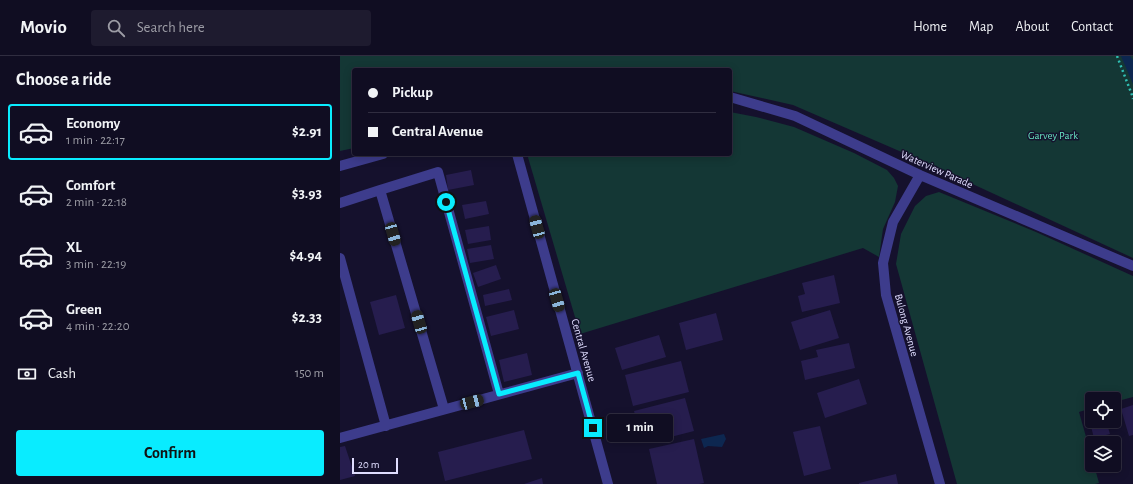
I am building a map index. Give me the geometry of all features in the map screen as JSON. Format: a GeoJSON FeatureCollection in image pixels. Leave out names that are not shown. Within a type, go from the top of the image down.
{"type":"FeatureCollection","features":[{"type":"Feature","properties":{"kind":"street","name":"Waterview Parade"},"geometry":{"type":"LineString","coordinates":[[732,98],[796,116],[920,175],[1133,266]]}},
{"type":"Feature","properties":{"kind":"street"},"geometry":{"type":"LineString","coordinates":[[340,166],[376,156]]}},
{"type":"Feature","properties":{"kind":"street","name":"Central Avenue"},"geometry":{"type":"LineString","coordinates":[[518,156],[608,484]]}},
{"type":"Feature","properties":{"kind":"street"},"geometry":{"type":"LineString","coordinates":[[340,203],[438,172],[499,394]]}},
{"type":"Feature","properties":{"kind":"street","name":"Bulong Avenue"},"geometry":{"type":"LineString","coordinates":[[920,175],[893,222],[884,263],[886,295],[940,484]]}},
{"type":"Feature","properties":{"kind":"street"},"geometry":{"type":"LineString","coordinates":[[380,190],[444,409]]}},
{"type":"Feature","properties":{"kind":"street"},"geometry":{"type":"LineString","coordinates":[[340,258],[386,426]]}},
{"type":"Feature","properties":{"kind":"street"},"geometry":{"type":"LineString","coordinates":[[340,438],[578,373]]}},
{"type":"Feature","properties":{"kind":"path"},"geometry":{"type":"LineString","coordinates":[[1117,56],[1133,100]]}},
{"type":"Feature","properties":{"kind":"green space","name":"Garvey Park"},"geometry":{"type":"Polygon","coordinates":[[[340,56],[1133,56],[1133,258],[927,163],[793,105],[732,91],[732,68],[352,68],[352,148],[340,151],[340,56]]]}},
{"type":"Feature","properties":{"kind":"green space"},"geometry":{"type":"Polygon","coordinates":[[[732,112],[794,127],[854,153],[887,170],[894,178],[898,186],[895,202],[883,229],[879,257],[863,248],[580,334],[528,156],[732,156],[732,112]]]}},
{"type":"Feature","properties":{"kind":"green space"},"geometry":{"type":"Polygon","coordinates":[[[939,192],[1036,232],[1133,276],[1133,397],[1121,400],[1121,392],[1085,392],[1085,410],[1079,412],[1086,436],[1085,472],[1096,472],[1099,483],[957,484],[896,264],[901,234],[915,206],[926,196],[939,192]]]}},
{"type":"Feature","properties":{"kind":"water"},"geometry":{"type":"Polygon","coordinates":[[[1121,56],[1130,56],[1133,60],[1133,84],[1121,56]]]}},
{"type":"Feature","properties":{"kind":"water"},"geometry":{"type":"Polygon","coordinates":[[[724,434],[726,439],[722,447],[708,446],[704,448],[701,439],[724,434]]]}},
{"type":"Feature","properties":{"kind":"building"},"geometry":{"type":"Polygon","coordinates":[[[471,170],[474,185],[448,190],[446,175],[471,170]]]}},
{"type":"Feature","properties":{"kind":"building"},"geometry":{"type":"Polygon","coordinates":[[[486,201],[489,214],[465,219],[462,205],[486,201]]]}},
{"type":"Feature","properties":{"kind":"building"},"geometry":{"type":"Polygon","coordinates":[[[489,226],[491,240],[468,244],[465,230],[489,226]]]}},
{"type":"Feature","properties":{"kind":"building"},"geometry":{"type":"Polygon","coordinates":[[[491,245],[494,259],[470,263],[467,249],[491,245]]]}},
{"type":"Feature","properties":{"kind":"building"},"geometry":{"type":"Polygon","coordinates":[[[496,265],[501,279],[478,287],[473,273],[496,265]]]}},
{"type":"Feature","properties":{"kind":"building"},"geometry":{"type":"Polygon","coordinates":[[[834,275],[840,303],[802,312],[798,296],[805,294],[802,283],[834,275]]]}},
{"type":"Feature","properties":{"kind":"building"},"geometry":{"type":"Polygon","coordinates":[[[509,289],[512,300],[485,306],[483,295],[509,289]]]}},
{"type":"Feature","properties":{"kind":"building"},"geometry":{"type":"Polygon","coordinates":[[[396,295],[405,328],[379,335],[370,302],[396,295]]]}},
{"type":"Feature","properties":{"kind":"building"},"geometry":{"type":"Polygon","coordinates":[[[514,310],[519,329],[491,336],[486,317],[514,310]]]}},
{"type":"Feature","properties":{"kind":"building"},"geometry":{"type":"Polygon","coordinates":[[[830,310],[839,338],[800,350],[791,322],[830,310]]]}},
{"type":"Feature","properties":{"kind":"building"},"geometry":{"type":"Polygon","coordinates":[[[716,313],[723,340],[686,350],[679,323],[716,313]]]}},
{"type":"Feature","properties":{"kind":"building"},"geometry":{"type":"Polygon","coordinates":[[[659,335],[666,357],[622,370],[615,348],[659,335]]]}},
{"type":"Feature","properties":{"kind":"building"},"geometry":{"type":"Polygon","coordinates":[[[849,343],[855,368],[805,380],[801,361],[818,357],[816,350],[849,343]]]}},
{"type":"Feature","properties":{"kind":"building"},"geometry":{"type":"Polygon","coordinates":[[[527,353],[532,375],[504,382],[499,360],[527,353]]]}},
{"type":"Feature","properties":{"kind":"building"},"geometry":{"type":"Polygon","coordinates":[[[681,361],[689,392],[633,406],[625,375],[681,361]]]}},
{"type":"Feature","properties":{"kind":"building"},"geometry":{"type":"Polygon","coordinates":[[[859,379],[867,404],[825,418],[817,393],[859,379]]]}},
{"type":"Feature","properties":{"kind":"building"},"geometry":{"type":"Polygon","coordinates":[[[685,398],[694,431],[655,441],[651,427],[639,430],[634,411],[685,398]]]}},
{"type":"Feature","properties":{"kind":"building"},"geometry":{"type":"Polygon","coordinates":[[[1133,405],[1133,435],[1129,436],[1121,409],[1133,405]]]}},
{"type":"Feature","properties":{"kind":"building"},"geometry":{"type":"Polygon","coordinates":[[[820,426],[831,469],[804,476],[793,432],[820,426]]]}},
{"type":"Feature","properties":{"kind":"building"},"geometry":{"type":"Polygon","coordinates":[[[1091,428],[1108,428],[1110,434],[1093,436],[1091,428]]]}},
{"type":"Feature","properties":{"kind":"building"},"geometry":{"type":"Polygon","coordinates":[[[524,430],[532,459],[445,481],[438,452],[524,430]]]}},
{"type":"Feature","properties":{"kind":"building"},"geometry":{"type":"Polygon","coordinates":[[[694,439],[704,483],[657,484],[649,449],[694,439]]]}},
{"type":"Feature","properties":{"kind":"building"},"geometry":{"type":"Polygon","coordinates":[[[345,446],[355,476],[340,480],[340,447],[345,446]]]}},
{"type":"Feature","properties":{"kind":"building"},"geometry":{"type":"Polygon","coordinates":[[[896,474],[898,484],[859,484],[859,483],[896,474]]]}},
{"type":"Feature","properties":{"kind":"building"},"geometry":{"type":"Polygon","coordinates":[[[542,478],[543,484],[524,484],[542,478]]]}},
{"type":"Feature","properties":{"kind":"route"},"geometry":{"type":"LineString","coordinates":[[446,202],[499,394],[578,373],[593,428]]}}]}
